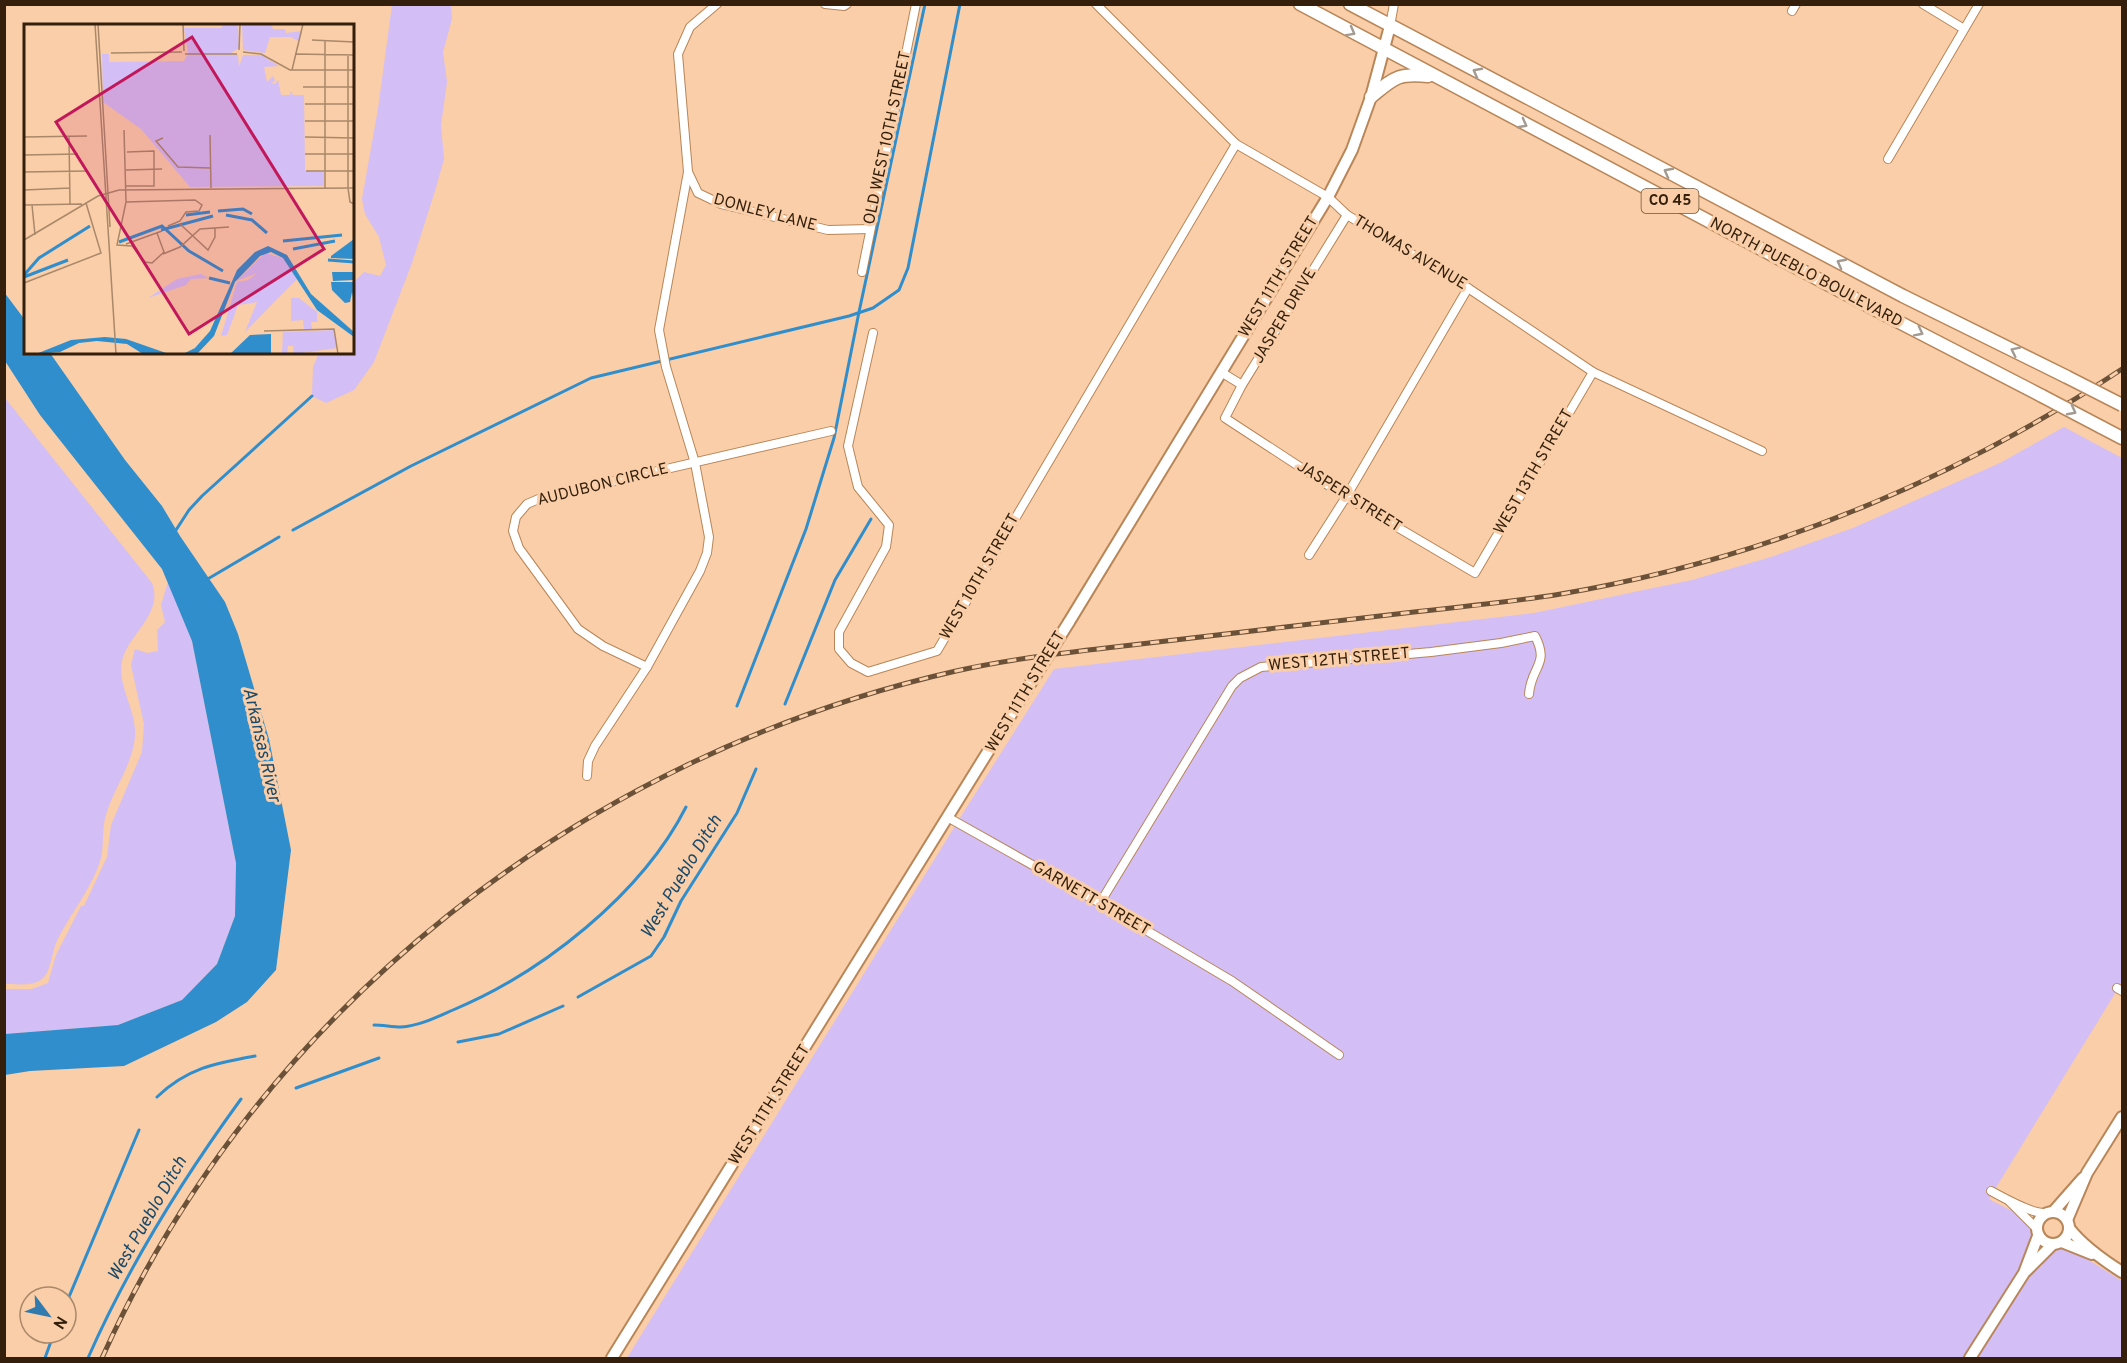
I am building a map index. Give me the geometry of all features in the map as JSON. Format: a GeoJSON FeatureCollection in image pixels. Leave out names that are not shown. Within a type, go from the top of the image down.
{"type":"FeatureCollection","features":[{"type":"Feature","properties":{"kind":"main road","name":"NORTH PUEBLO BOULEVARD"},"geometry":{"type":"LineString","coordinates":[[1300,4],[1383,50],[2122,438]]}},
{"type":"Feature","properties":{"kind":"main road","name":"NORTH PUEBLO BOULEVARD"},"geometry":{"type":"LineString","coordinates":[[1350,4],[1903,296],[2122,405]]}},
{"type":"Feature","properties":{"kind":"main road"},"geometry":{"type":"LineString","coordinates":[[1371,97],[1394,78],[1402,75],[1433,76]]}},
{"type":"Feature","properties":{"kind":"street"},"geometry":{"type":"LineString","coordinates":[[587,776],[588,761],[596,746],[647,668],[700,572],[707,553],[709,537],[695,463],[666,367],[659,330],[688,172],[678,54],[690,27],[717,4]]}},
{"type":"Feature","properties":{"kind":"street"},"geometry":{"type":"LineString","coordinates":[[825,4],[844,6],[847,4]]}},
{"type":"Feature","properties":{"kind":"street","name":"OLD WEST 10TH STREET"},"geometry":{"type":"LineString","coordinates":[[862,272],[916,4]]}},
{"type":"Feature","properties":{"kind":"street","name":"THOMAS AVENUE"},"geometry":{"type":"LineString","coordinates":[[1096,4],[1236,144],[1328,197],[1347,215],[1468,288],[1593,372],[1762,451]]}},
{"type":"Feature","properties":{"kind":"street","name":"WEST 11TH STREET"},"geometry":{"type":"LineString","coordinates":[[612,1359],[949,818],[1328,197],[1352,150],[1371,97],[1394,4]]}},
{"type":"Feature","properties":{"kind":"street"},"geometry":{"type":"LineString","coordinates":[[1923,4],[1964,29]]}},
{"type":"Feature","properties":{"kind":"street"},"geometry":{"type":"LineString","coordinates":[[1887,159],[1979,4]]}},
{"type":"Feature","properties":{"kind":"street","name":"WEST 10TH STREET"},"geometry":{"type":"LineString","coordinates":[[873,333],[848,446],[858,487],[889,525],[886,547],[839,632],[839,649],[851,663],[868,672],[937,651],[1236,144]]}},
{"type":"Feature","properties":{"kind":"street","name":"DONLEY LANE"},"geometry":{"type":"LineString","coordinates":[[688,172],[698,193],[721,204],[828,230],[870,228]]}},
{"type":"Feature","properties":{"kind":"street","name":"JASPER DRIVE"},"geometry":{"type":"LineString","coordinates":[[1225,418],[1242,385],[1347,215]]}},
{"type":"Feature","properties":{"kind":"street"},"geometry":{"type":"LineString","coordinates":[[1309,555],[1346,497],[1468,288]]}},
{"type":"Feature","properties":{"kind":"street"},"geometry":{"type":"LineString","coordinates":[[1221,372],[1242,385]]}},
{"type":"Feature","properties":{"kind":"street","name":"WEST 13TH STREET"},"geometry":{"type":"LineString","coordinates":[[1474,573],[1593,372]]}},
{"type":"Feature","properties":{"kind":"street","name":"JASPER STREET"},"geometry":{"type":"LineString","coordinates":[[1225,418],[1346,497],[1474,573]]}},
{"type":"Feature","properties":{"kind":"street","name":"AUDUBON CIRCLE"},"geometry":{"type":"LineString","coordinates":[[647,668],[603,646],[578,629],[519,548],[513,531],[516,517],[527,504],[542,498],[831,431]]}},
{"type":"Feature","properties":{"kind":"street","name":"WEST 12TH STREET"},"geometry":{"type":"LineString","coordinates":[[1100,903],[1232,686],[1240,678],[1260,667],[1442,650],[1501,643],[1534,636],[1540,646],[1542,657],[1530,682],[1529,693]]}},
{"type":"Feature","properties":{"kind":"street","name":"GARNETT STREET"},"geometry":{"type":"LineString","coordinates":[[949,818],[1232,981],[1339,1055]]}},
{"type":"Feature","properties":{"kind":"street"},"geometry":{"type":"LineString","coordinates":[[2024,1274],[2037,1232],[2038,1221],[2049,1213],[2087,1173],[2122,1117]]}},
{"type":"Feature","properties":{"kind":"street"},"geometry":{"type":"LineString","coordinates":[[1970,1359],[2024,1274],[2067,1236],[2068,1224],[2087,1173]]}},
{"type":"Feature","properties":{"kind":"street"},"geometry":{"type":"LineString","coordinates":[[1991,1191],[2010,1202],[2040,1214],[2062,1215],[2074,1235],[2100,1258],[2122,1272]]}},
{"type":"Feature","properties":{"kind":"street"},"geometry":{"type":"LineString","coordinates":[[2010,1202],[2044,1242],[2057,1243],[2100,1258]]}},
{"type":"Feature","properties":{"kind":"shaded area"},"geometry":{"type":"Polygon","coordinates":[[[392,5],[451,5],[452,19],[443,52],[447,82],[441,125],[444,159],[435,191],[412,263],[374,362],[354,390],[326,403],[312,396],[313,367],[319,354],[354,354],[354,282],[364,272],[380,276],[386,265],[379,237],[365,214],[362,199],[378,109],[392,5]]]}},
{"type":"Feature","properties":{"kind":"shaded area"},"geometry":{"type":"Polygon","coordinates":[[[5,398],[152,583],[154,594],[149,614],[122,661],[122,680],[133,717],[135,737],[130,758],[105,818],[101,858],[92,880],[56,943],[46,974],[31,984],[4,984],[5,398]]]}},
{"type":"Feature","properties":{"kind":"shaded area"},"geometry":{"type":"Polygon","coordinates":[[[2064,427],[2122,458],[2122,982],[1989,1199],[2020,1216],[2032,1228],[2035,1235],[2034,1243],[2023,1259],[2041,1267],[2047,1254],[2056,1248],[2076,1252],[2122,1281],[2122,1358],[627,1358],[1054,669],[1534,613],[1692,580],[1771,557],[1853,528],[2000,463],[2064,427]]]}},
{"type":"Feature","properties":{"kind":"shaded area"},"geometry":{"type":"Polygon","coordinates":[[[168,582],[192,641],[236,863],[235,916],[217,964],[182,1000],[118,1025],[5,1034],[5,989],[32,989],[48,983],[56,955],[81,906],[84,906],[107,857],[111,825],[142,752],[144,724],[131,665],[135,649],[147,653],[158,651],[157,630],[165,622],[161,605],[168,582]]]}},
{"type":"Feature","properties":{"kind":"water","name":"Arkansas River"},"geometry":{"type":"Polygon","coordinates":[[[4,292],[24,319],[24,354],[51,354],[125,460],[162,506],[225,602],[238,634],[269,739],[291,850],[276,970],[247,1002],[216,1022],[124,1066],[30,1071],[5,1075],[5,1034],[118,1025],[182,1000],[217,964],[235,916],[236,863],[192,641],[162,569],[40,415],[5,361],[4,292]]]}},
{"type":"Feature","properties":{"kind":"waterway"},"geometry":{"type":"LineString","coordinates":[[737,706],[806,529],[834,438],[925,4]]}},
{"type":"Feature","properties":{"kind":"waterway"},"geometry":{"type":"LineString","coordinates":[[293,530],[411,466],[591,378],[849,316],[873,308],[899,290],[908,268],[960,4]]}},
{"type":"Feature","properties":{"kind":"waterway"},"geometry":{"type":"LineString","coordinates":[[176,530],[189,510],[202,496],[312,396]]}},
{"type":"Feature","properties":{"kind":"waterway","name":"West Pueblo Ditch"},"geometry":{"type":"LineString","coordinates":[[785,704],[835,580],[871,519]]}},
{"type":"Feature","properties":{"kind":"waterway"},"geometry":{"type":"LineString","coordinates":[[206,580],[279,537]]}},
{"type":"Feature","properties":{"kind":"waterway","name":"West Pueblo Ditch"},"geometry":{"type":"LineString","coordinates":[[578,997],[651,956],[664,937],[681,901],[737,813],[756,769]]}},
{"type":"Feature","properties":{"kind":"waterway"},"geometry":{"type":"LineString","coordinates":[[374,1025],[408,1026],[434,1018],[487,994],[521,975],[554,952],[616,900],[644,870],[667,839],[686,807]]}},
{"type":"Feature","properties":{"kind":"waterway","name":"West Pueblo Ditch"},"geometry":{"type":"LineString","coordinates":[[458,1042],[499,1034],[563,1006]]}},
{"type":"Feature","properties":{"kind":"waterway"},"geometry":{"type":"LineString","coordinates":[[157,1097],[179,1079],[191,1073],[215,1064],[255,1056]]}},
{"type":"Feature","properties":{"kind":"waterway","name":"West Pueblo Ditch"},"geometry":{"type":"LineString","coordinates":[[296,1088],[379,1058]]}},
{"type":"Feature","properties":{"kind":"waterway","name":"West Pueblo Ditch"},"geometry":{"type":"LineString","coordinates":[[88,1358],[138,1257],[177,1193],[241,1099]]}},
{"type":"Feature","properties":{"kind":"waterway"},"geometry":{"type":"LineString","coordinates":[[74,1285],[139,1130]]}},
{"type":"Feature","properties":{"kind":"waterway"},"geometry":{"type":"LineString","coordinates":[[45,1358],[50,1345]]}},
{"type":"Feature","properties":{"kind":"railway"},"geometry":{"type":"LineString","coordinates":[[102,1358],[169,1231],[250,1115],[343,1009],[449,915],[564,833],[688,765],[819,710],[978,666],[1066,653],[1555,595],[1631,580],[1705,561],[1779,539],[1921,482],[1990,448],[2057,410],[2122,369]]}}]}
